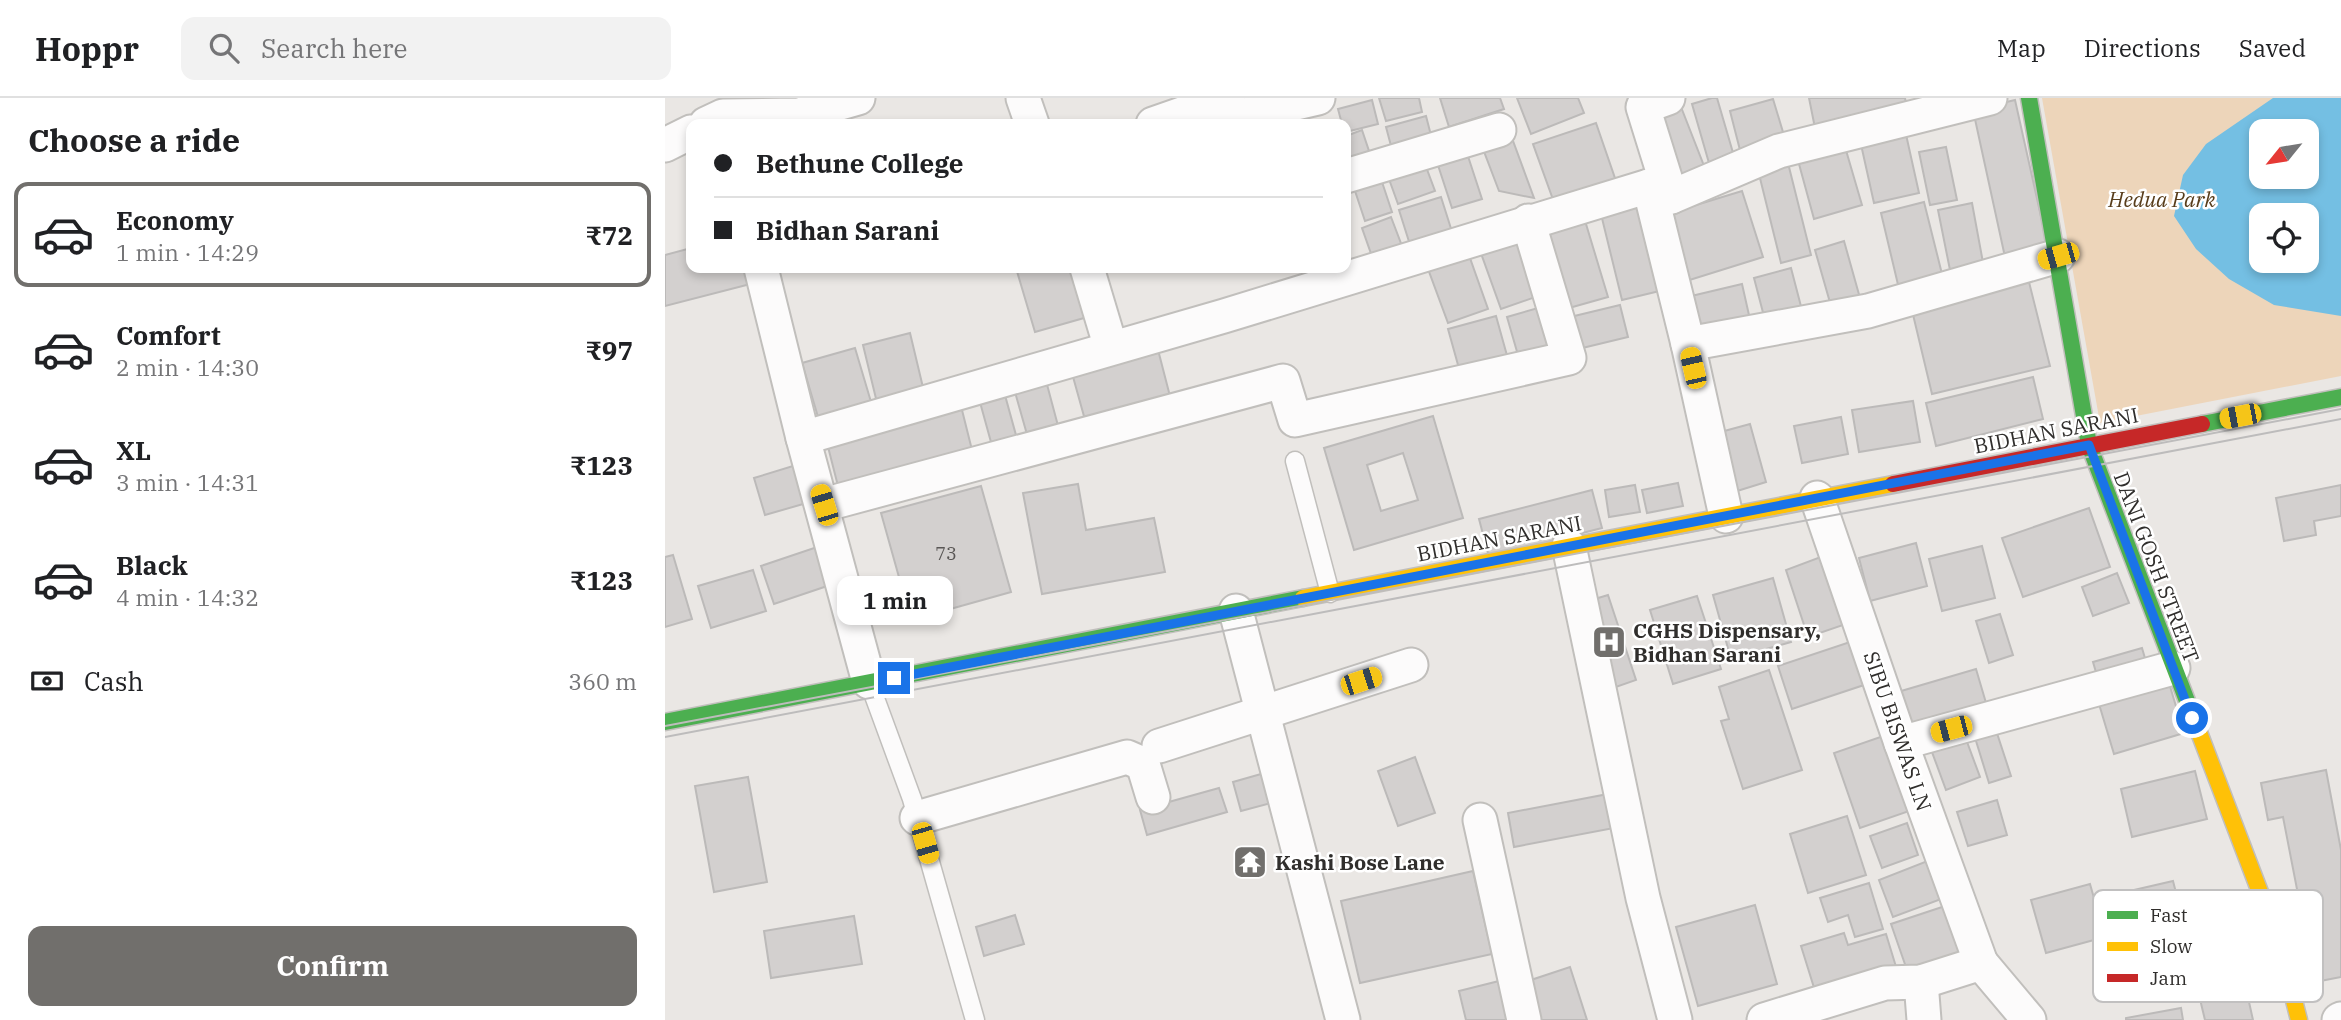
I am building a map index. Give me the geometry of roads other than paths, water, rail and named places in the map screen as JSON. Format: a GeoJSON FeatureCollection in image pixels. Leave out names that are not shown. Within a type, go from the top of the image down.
{"type":"FeatureCollection","features":[{"type":"Feature","properties":{"kind":"main road","name":"DANI GOSH STREET"},"geometry":{"type":"LineString","coordinates":[[2029,98],[2089,445],[2259,890]]}},
{"type":"Feature","properties":{"kind":"main road","name":"BIDHAN SARANI"},"geometry":{"type":"LineString","coordinates":[[665,722],[2341,397]]}},
{"type":"Feature","properties":{"kind":"main road","name":"DANI GOSH STREET"},"geometry":{"type":"LineString","coordinates":[[2294,1002],[2299,1020]]}},
{"type":"Feature","properties":{"kind":"street"},"geometry":{"type":"LineString","coordinates":[[745,119],[799,115],[811,104],[858,98]]}},
{"type":"Feature","properties":{"kind":"street"},"geometry":{"type":"LineString","coordinates":[[1023,98],[1030,119]]}},
{"type":"Feature","properties":{"kind":"street"},"geometry":{"type":"LineString","coordinates":[[1167,119],[1202,107],[1245,115],[1318,98]]}},
{"type":"Feature","properties":{"kind":"street"},"geometry":{"type":"LineString","coordinates":[[1668,98],[1643,107],[1688,344],[1726,516]]}},
{"type":"Feature","properties":{"kind":"street"},"geometry":{"type":"LineString","coordinates":[[803,438],[1224,316],[1528,221],[1660,191],[1779,150],[1990,98]]}},
{"type":"Feature","properties":{"kind":"street"},"geometry":{"type":"LineString","coordinates":[[1351,174],[1499,130]]}},
{"type":"Feature","properties":{"kind":"street"},"geometry":{"type":"LineString","coordinates":[[665,145],[686,134]]}},
{"type":"Feature","properties":{"kind":"street"},"geometry":{"type":"LineString","coordinates":[[824,505],[1283,381],[1295,421],[1569,358],[1528,221]]}},
{"type":"Feature","properties":{"kind":"street"},"geometry":{"type":"LineString","coordinates":[[1688,344],[1868,310],[2058,256]]}},
{"type":"Feature","properties":{"kind":"street"},"geometry":{"type":"LineString","coordinates":[[762,273],[803,438],[824,505],[869,682]]}},
{"type":"Feature","properties":{"kind":"street"},"geometry":{"type":"LineString","coordinates":[[1088,273],[1111,348]]}},
{"type":"Feature","properties":{"kind":"street","name":"SIBU BISWAS LN"},"geometry":{"type":"LineString","coordinates":[[1817,498],[1901,743],[1981,963]]}},
{"type":"Feature","properties":{"kind":"street"},"geometry":{"type":"LineString","coordinates":[[1569,546],[1643,898],[1675,1020]]}},
{"type":"Feature","properties":{"kind":"street"},"geometry":{"type":"LineString","coordinates":[[1236,611],[1343,1020]]}},
{"type":"Feature","properties":{"kind":"street"},"geometry":{"type":"LineString","coordinates":[[1159,746],[1411,665]]}},
{"type":"Feature","properties":{"kind":"street"},"geometry":{"type":"LineString","coordinates":[[1901,743],[2173,668]]}},
{"type":"Feature","properties":{"kind":"street"},"geometry":{"type":"LineString","coordinates":[[917,818],[1127,757],[1143,764],[1153,797]]}},
{"type":"Feature","properties":{"kind":"street"},"geometry":{"type":"LineString","coordinates":[[1481,820],[1524,1020]]}},
{"type":"Feature","properties":{"kind":"street"},"geometry":{"type":"LineString","coordinates":[[1764,1020],[1885,983],[1921,982],[1981,963],[2029,1020]]}},
{"type":"Feature","properties":{"kind":"street"},"geometry":{"type":"LineString","coordinates":[[1921,982],[1924,1020]]}},
{"type":"Feature","properties":{"kind":"lane"},"geometry":{"type":"LineString","coordinates":[[1295,461],[1330,593]]}},
{"type":"Feature","properties":{"kind":"lane"},"geometry":{"type":"LineString","coordinates":[[869,682],[917,818],[975,1020]]}},
{"type":"Feature","properties":{"kind":"water"},"geometry":{"type":"Polygon","coordinates":[[[2273,98],[2341,98],[2341,316],[2274,305],[2229,279],[2196,249],[2174,216],[2183,175],[2206,144],[2273,98]]]}},
{"type":"Feature","properties":{"kind":"tram line"},"geometry":{"type":"LineString","coordinates":[[665,726],[2341,409]]}},
{"type":"Feature","properties":{"kind":"tram line"},"geometry":{"type":"LineString","coordinates":[[665,737],[2341,419]]}},
{"type":"Feature","properties":{"kind":"place","name":"CGHS Dispensary, Bidhan Sarani"},"geometry":{"type":"Point","coordinates":[1609,642]}},
{"type":"Feature","properties":{"kind":"place","name":"Kashi Bose Lane"},"geometry":{"type":"Point","coordinates":[1250,862]}},
{"type":"Feature","properties":{"kind":"park label","name":"Hedua Park"},"geometry":{"type":"Point","coordinates":[2162,199]}}]}
